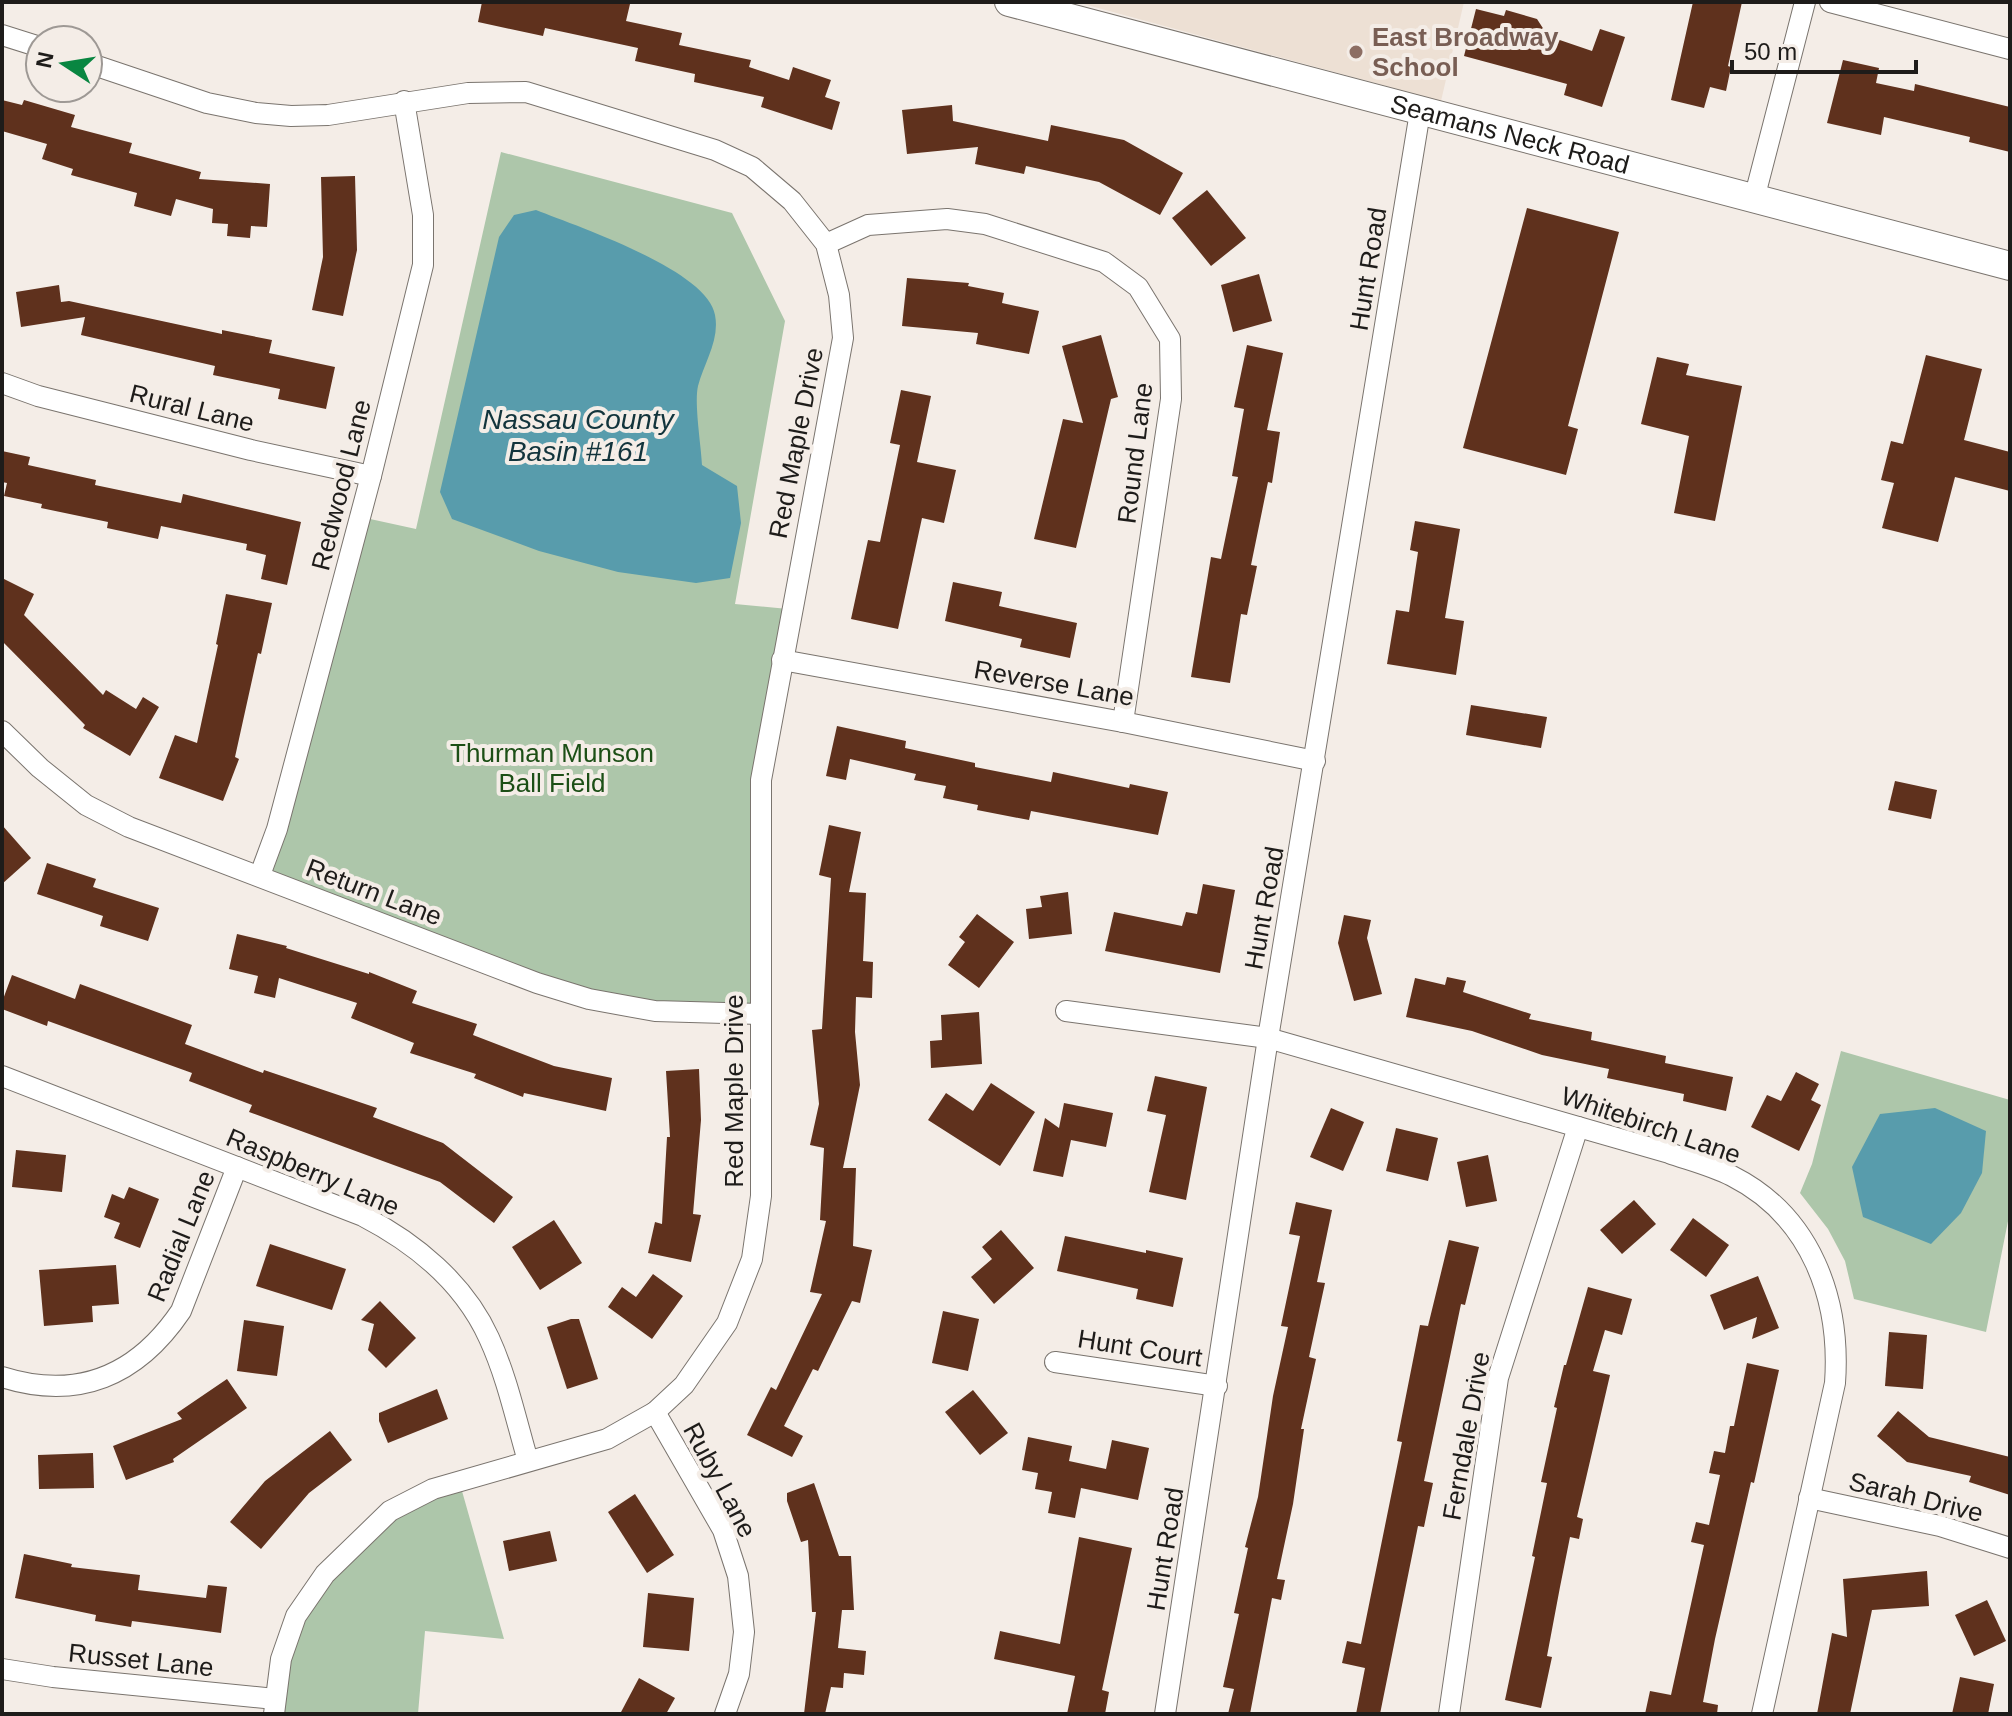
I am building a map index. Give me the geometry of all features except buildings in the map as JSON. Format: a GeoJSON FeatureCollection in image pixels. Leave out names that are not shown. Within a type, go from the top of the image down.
{"type":"FeatureCollection","features":[{"type":"Feature","properties":{"kind":"main road","name":"Seamans Neck Road"},"geometry":{"type":"LineString","coordinates":[[1009,2],[2010,266]]}},
{"type":"Feature","properties":{"kind":"street"},"geometry":{"type":"LineString","coordinates":[[1754,199],[1805,2]]}},
{"type":"Feature","properties":{"kind":"street"},"geometry":{"type":"LineString","coordinates":[[1830,2],[2010,49]]}},
{"type":"Feature","properties":{"kind":"street"},"geometry":{"type":"LineString","coordinates":[[2,35],[24,42]]}},
{"type":"Feature","properties":{"kind":"street","name":"Red Maple Drive"},"geometry":{"type":"LineString","coordinates":[[104,68],[207,103],[291,116],[328,115],[468,93],[526,92],[715,150],[752,167],[792,201],[826,244],[839,295],[843,338],[761,780],[761,1196],[752,1259],[727,1323],[684,1385],[655,1412],[607,1439],[433,1489],[390,1511],[325,1574],[296,1616],[281,1659],[275,1706]]}},
{"type":"Feature","properties":{"kind":"street","name":"Redwood Lane"},"geometry":{"type":"LineString","coordinates":[[260,875],[277,829],[371,476],[423,265],[423,215],[404,101]]}},
{"type":"Feature","properties":{"kind":"street","name":"Hunt Road"},"geometry":{"type":"LineString","coordinates":[[1165,1714],[1268,1038],[1420,112]]}},
{"type":"Feature","properties":{"kind":"street","name":"Round Lane"},"geometry":{"type":"LineString","coordinates":[[826,244],[868,225],[947,219],[985,224],[1104,262],[1138,287],[1170,339],[1171,399],[1123,722]]}},
{"type":"Feature","properties":{"kind":"street","name":"Rural Lane"},"geometry":{"type":"LineString","coordinates":[[2,383],[38,396],[251,450],[371,476]]}},
{"type":"Feature","properties":{"kind":"street","name":"Reverse Lane"},"geometry":{"type":"LineString","coordinates":[[782,660],[1123,722],[1315,761]]}},
{"type":"Feature","properties":{"kind":"street","name":"Return Lane"},"geometry":{"type":"LineString","coordinates":[[2,731],[40,768],[86,805],[129,827],[537,983],[589,999],[655,1011],[760,1014]]}},
{"type":"Feature","properties":{"kind":"street","name":"Whitebirch Lane"},"geometry":{"type":"LineString","coordinates":[[1066,1011],[1268,1038],[1669,1153],[1732,1176],[1774,1203],[1802,1238],[1829,1295],[1837,1351],[1835,1383],[1762,1714]]}},
{"type":"Feature","properties":{"kind":"street","name":"Raspberry Lane"},"geometry":{"type":"LineString","coordinates":[[2,1076],[363,1216],[392,1231],[433,1263],[465,1297],[489,1336],[505,1379],[528,1461]]}},
{"type":"Feature","properties":{"kind":"street","name":"Ferndale Drive"},"geometry":{"type":"LineString","coordinates":[[1449,1714],[1498,1378],[1578,1127]]}},
{"type":"Feature","properties":{"kind":"street","name":"Radial Lane"},"geometry":{"type":"LineString","coordinates":[[2,1377],[59,1388],[88,1384],[118,1372],[142,1356],[168,1330],[181,1311],[237,1167]]}},
{"type":"Feature","properties":{"kind":"street","name":"Hunt Court"},"geometry":{"type":"LineString","coordinates":[[1055,1362],[1217,1386]]}},
{"type":"Feature","properties":{"kind":"street","name":"Ruby Lane"},"geometry":{"type":"LineString","coordinates":[[655,1412],[723,1530],[738,1576],[744,1632],[739,1674],[725,1714]]}},
{"type":"Feature","properties":{"kind":"street","name":"Sarah Drive"},"geometry":{"type":"LineString","coordinates":[[1809,1498],[1940,1526],[2010,1548]]}},
{"type":"Feature","properties":{"kind":"street","name":"Russet Lane"},"geometry":{"type":"LineString","coordinates":[[2,1669],[275,1706]]}},
{"type":"Feature","properties":{"kind":"shaded area","name":"East Broadway School"},"geometry":{"type":"Polygon","coordinates":[[[1076,2],[1464,2],[1441,101],[1076,2]]]}},
{"type":"Feature","properties":{"kind":"green space","name":"Thurman Munson Ball Field"},"geometry":{"type":"Polygon","coordinates":[[[501,152],[732,213],[785,321],[735,604],[788,609],[756,785],[755,1009],[654,1006],[592,994],[265,873],[361,517],[416,529],[501,152]]]}},
{"type":"Feature","properties":{"kind":"green space"},"geometry":{"type":"Polygon","coordinates":[[[1841,1051],[2010,1100],[2010,1211],[1986,1332],[1854,1299],[1845,1261],[1828,1229],[1800,1193],[1812,1164],[1841,1051]]]}},
{"type":"Feature","properties":{"kind":"green space"},"geometry":{"type":"Polygon","coordinates":[[[460,1484],[504,1639],[425,1631],[418,1714],[277,1714],[298,1619],[353,1547],[436,1493],[460,1484]]]}},
{"type":"Feature","properties":{"kind":"water","name":"Nassau County Basin #161"},"geometry":{"type":"Polygon","coordinates":[[[536,210],[608,238],[666,266],[707,298],[716,324],[698,386],[698,424],[702,465],[737,486],[741,523],[730,578],[696,583],[618,572],[539,551],[452,519],[440,492],[499,237],[514,215],[536,210]]]}},
{"type":"Feature","properties":{"kind":"water"},"geometry":{"type":"Polygon","coordinates":[[[1935,1108],[1986,1131],[1982,1173],[1961,1213],[1931,1244],[1863,1217],[1852,1167],[1880,1114],[1935,1108]]]}},
{"type":"Feature","properties":{"kind":"place","name":"East Broadway School"},"geometry":{"type":"Point","coordinates":[1356,52]}}]}
